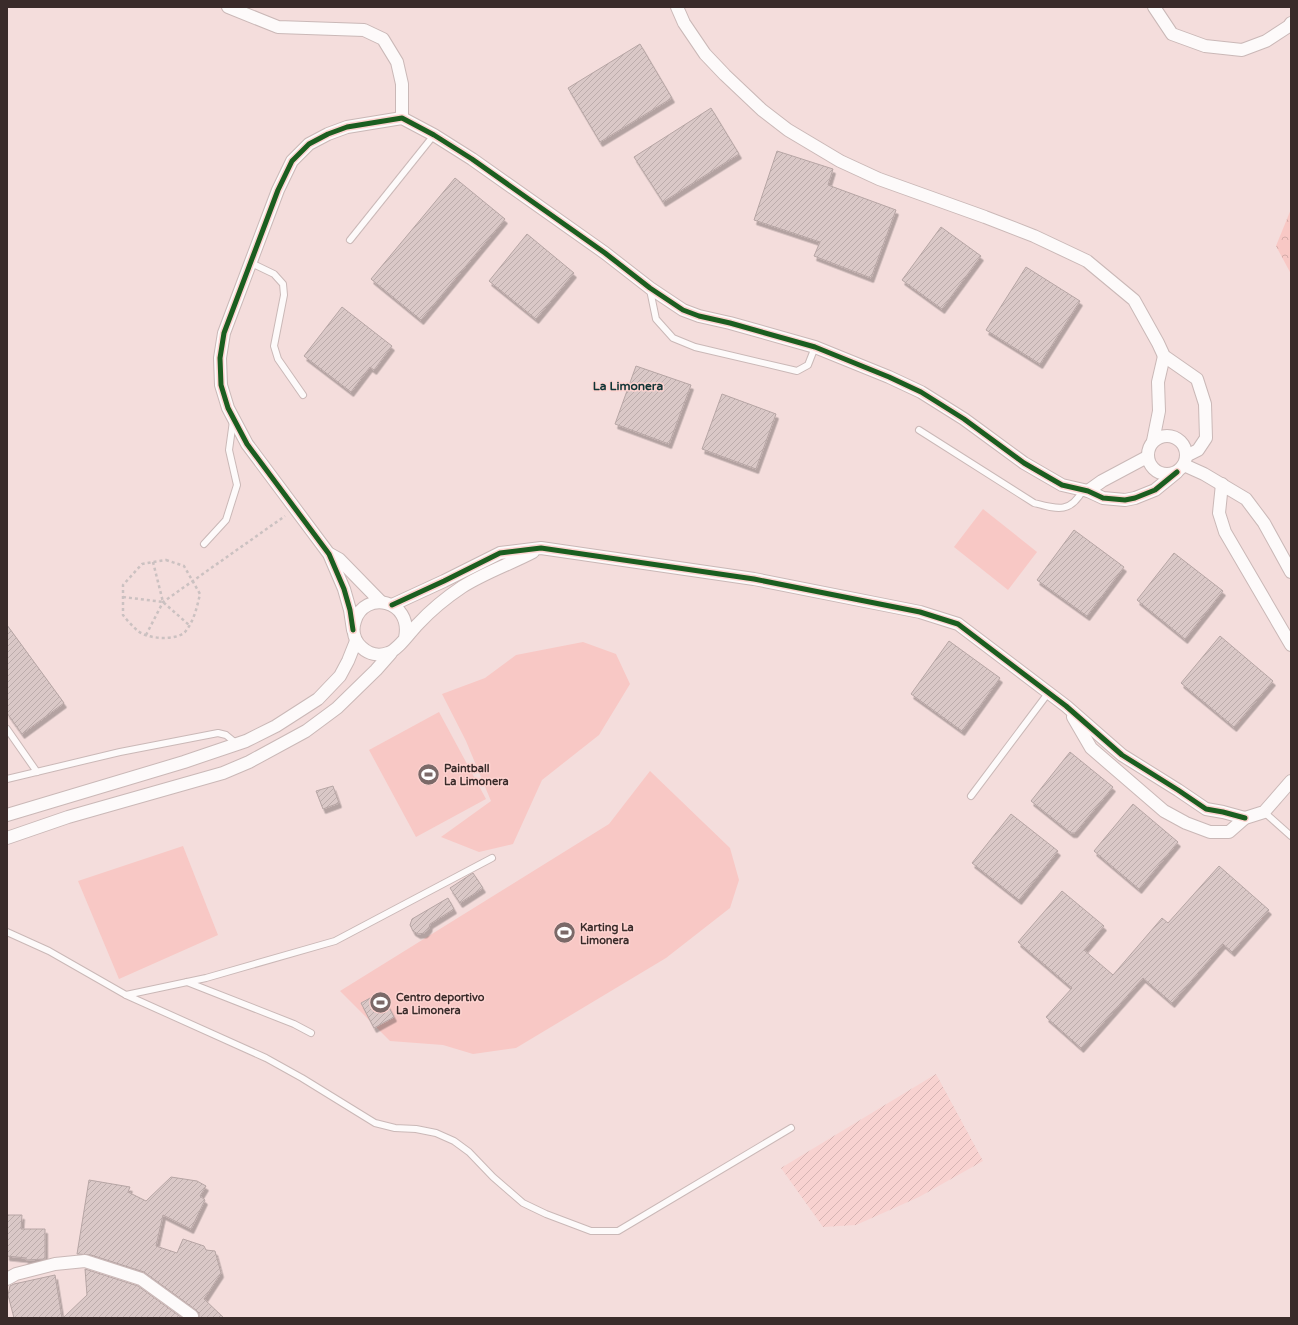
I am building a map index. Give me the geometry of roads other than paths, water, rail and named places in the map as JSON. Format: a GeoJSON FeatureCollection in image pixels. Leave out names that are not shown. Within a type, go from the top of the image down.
{"type":"FeatureCollection","features":[{"type":"Feature","properties":{"kind":"street"},"geometry":{"type":"LineString","coordinates":[[228,7],[278,27],[364,30],[382,39],[397,62],[402,84],[402,118]]}},
{"type":"Feature","properties":{"kind":"street"},"geometry":{"type":"LineString","coordinates":[[676,7],[684,23],[706,54],[725,75],[762,110],[788,130],[840,161],[879,179],[992,219],[1034,236],[1087,261],[1134,300],[1164,356],[1197,379],[1205,404],[1206,438],[1198,450],[1170,475],[1158,473],[1149,464],[1147,457],[1153,441],[1159,411],[1158,382],[1164,356]]}},
{"type":"Feature","properties":{"kind":"street"},"geometry":{"type":"LineString","coordinates":[[1154,7],[1172,34],[1205,46],[1242,50],[1266,41],[1289,26],[1291,23]]}},
{"type":"Feature","properties":{"kind":"street"},"geometry":{"type":"LineString","coordinates":[[391,653],[375,655],[367,652],[361,647],[355,635],[344,589],[329,554],[247,444],[233,420],[222,385],[220,358],[224,333],[278,190],[292,161],[310,144],[328,134],[347,127],[402,118],[434,135],[472,159],[605,253],[650,288],[683,310],[699,316],[730,323],[815,347],[889,377],[920,392],[964,419],[1024,463],[1062,485],[1086,490],[1103,498],[1113,500],[1136,498],[1155,490],[1182,464],[1184,445],[1175,437],[1163,436],[1153,441]]}},
{"type":"Feature","properties":{"kind":"street"},"geometry":{"type":"LineString","coordinates":[[1086,490],[1147,457]]}},
{"type":"Feature","properties":{"kind":"street"},"geometry":{"type":"LineString","coordinates":[[1182,464],[1204,474],[1246,499],[1264,523],[1291,572]]}},
{"type":"Feature","properties":{"kind":"street"},"geometry":{"type":"LineString","coordinates":[[1222,484],[1219,513],[1224,532],[1291,645]]}},
{"type":"Feature","properties":{"kind":"street"},"geometry":{"type":"LineString","coordinates":[[386,604],[444,581],[500,553],[541,548],[754,579],[936,616],[958,624],[1049,692],[1122,755],[1206,809],[1245,818]]}},
{"type":"Feature","properties":{"kind":"street"},"geometry":{"type":"LineString","coordinates":[[404,638],[429,613],[462,587],[541,548]]}},
{"type":"Feature","properties":{"kind":"street"},"geometry":{"type":"LineString","coordinates":[[329,554],[338,559],[386,604]]}},
{"type":"Feature","properties":{"kind":"street"},"geometry":{"type":"LineString","coordinates":[[7,816],[191,760],[246,741],[276,726],[318,699],[340,676],[348,662],[355,635],[355,621],[359,613],[365,607],[372,603],[386,604],[398,609],[403,615],[406,623],[406,630],[399,647],[391,653],[376,670],[337,708],[306,731],[249,762],[223,773],[68,817],[7,838]]}},
{"type":"Feature","properties":{"kind":"street"},"geometry":{"type":"LineString","coordinates":[[1066,706],[1092,748],[1164,811],[1186,824],[1210,832],[1229,832],[1245,818],[1264,812],[1291,781]]}},
{"type":"Feature","properties":{"kind":"street"},"geometry":{"type":"LineString","coordinates":[[7,1279],[16,1274],[55,1264],[85,1261],[141,1279],[192,1316]]}},
{"type":"Feature","properties":{"kind":"lane"},"geometry":{"type":"LineString","coordinates":[[350,240],[434,135]]}},
{"type":"Feature","properties":{"kind":"lane"},"geometry":{"type":"LineString","coordinates":[[251,263],[274,274],[283,284],[284,294],[274,346],[278,359],[303,395]]}},
{"type":"Feature","properties":{"kind":"lane"},"geometry":{"type":"LineString","coordinates":[[650,288],[656,319],[673,338],[695,347],[797,371],[808,365],[815,347]]}},
{"type":"Feature","properties":{"kind":"lane"},"geometry":{"type":"LineString","coordinates":[[204,544],[226,520],[237,485],[229,450],[233,420]]}},
{"type":"Feature","properties":{"kind":"lane"},"geometry":{"type":"LineString","coordinates":[[919,430],[1034,503],[1055,508],[1068,506],[1077,500],[1086,490]]}},
{"type":"Feature","properties":{"kind":"lane"},"geometry":{"type":"LineString","coordinates":[[971,796],[1049,692]]}},
{"type":"Feature","properties":{"kind":"lane"},"geometry":{"type":"LineString","coordinates":[[7,729],[37,772]]}},
{"type":"Feature","properties":{"kind":"lane"},"geometry":{"type":"LineString","coordinates":[[7,779],[120,752],[218,733],[226,735],[237,744]]}},
{"type":"Feature","properties":{"kind":"lane"},"geometry":{"type":"LineString","coordinates":[[1264,812],[1291,836]]}},
{"type":"Feature","properties":{"kind":"lane"},"geometry":{"type":"LineString","coordinates":[[126,995],[206,978],[335,941],[492,858]]}},
{"type":"Feature","properties":{"kind":"lane"},"geometry":{"type":"LineString","coordinates":[[7,932],[49,952],[126,995],[266,1058],[302,1078],[375,1123],[394,1128],[416,1129],[436,1133],[454,1141],[469,1152],[493,1177],[523,1203],[546,1214],[591,1231],[618,1231],[791,1128]]}},
{"type":"Feature","properties":{"kind":"lane"},"geometry":{"type":"LineString","coordinates":[[187,982],[294,1024],[311,1033]]}},
{"type":"Feature","properties":{"kind":"place","name":"Paintball La Limonera"},"geometry":{"type":"Point","coordinates":[428,774]}},
{"type":"Feature","properties":{"kind":"place","name":"Karting La Limonera"},"geometry":{"type":"Point","coordinates":[565,933]}},
{"type":"Feature","properties":{"kind":"place","name":"Centro deportivo La Limonera"},"geometry":{"type":"Point","coordinates":[380,1003]}},
{"type":"Feature","properties":{"kind":"district","name":"La Limonera"},"geometry":{"type":"Point","coordinates":[628,386]}}]}
